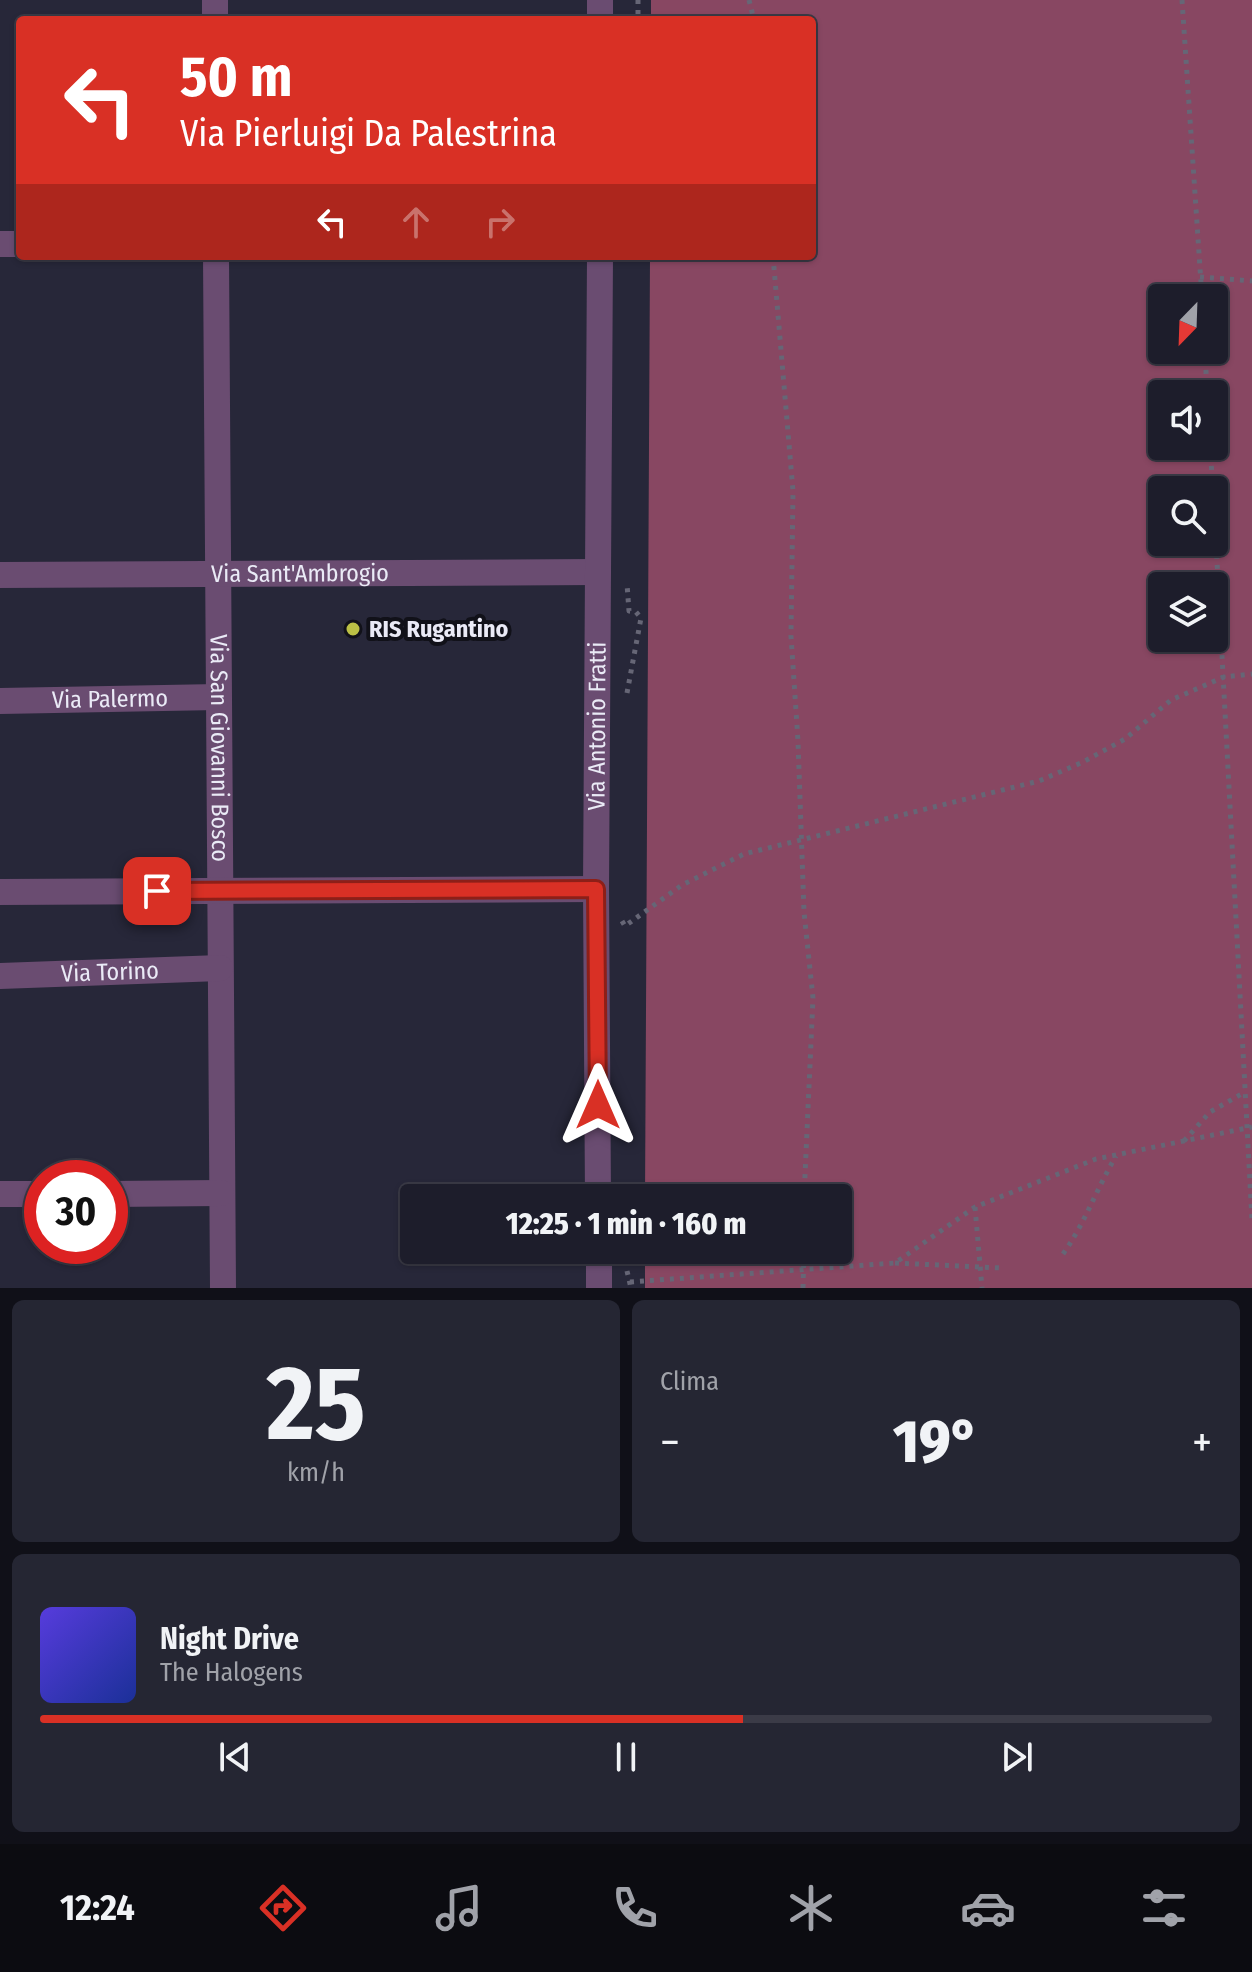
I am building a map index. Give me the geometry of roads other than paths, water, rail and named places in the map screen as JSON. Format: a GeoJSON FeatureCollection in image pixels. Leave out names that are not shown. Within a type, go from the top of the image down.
{"type":"FeatureCollection","features":[{"type":"Feature","properties":{"kind":"street","name":"Via San Giovanni Bosco"},"geometry":{"type":"LineString","coordinates":[[216,260],[223,1288]]}},
{"type":"Feature","properties":{"kind":"street","name":"Via Antonio Fratti"},"geometry":{"type":"LineString","coordinates":[[598,1184],[596,889],[600,260]]}},
{"type":"Feature","properties":{"kind":"street","name":"Via Sant'Ambrogio"},"geometry":{"type":"LineString","coordinates":[[0,575],[598,572]]}},
{"type":"Feature","properties":{"kind":"street","name":"Via Palermo"},"geometry":{"type":"LineString","coordinates":[[0,701],[218,697]]}},
{"type":"Feature","properties":{"kind":"street"},"geometry":{"type":"LineString","coordinates":[[0,892],[596,889]]}},
{"type":"Feature","properties":{"kind":"street","name":"Via Torino"},"geometry":{"type":"LineString","coordinates":[[0,976],[220,968]]}},
{"type":"Feature","properties":{"kind":"street"},"geometry":{"type":"LineString","coordinates":[[128,1194],[221,1193]]}},
{"type":"Feature","properties":{"kind":"street"},"geometry":{"type":"LineString","coordinates":[[0,1194],[24,1194]]}},
{"type":"Feature","properties":{"kind":"street"},"geometry":{"type":"LineString","coordinates":[[599,1264],[599,1288]]}},
{"type":"Feature","properties":{"kind":"place","name":"RIS Rugantino"},"geometry":{"type":"Point","coordinates":[353,629]}}]}
